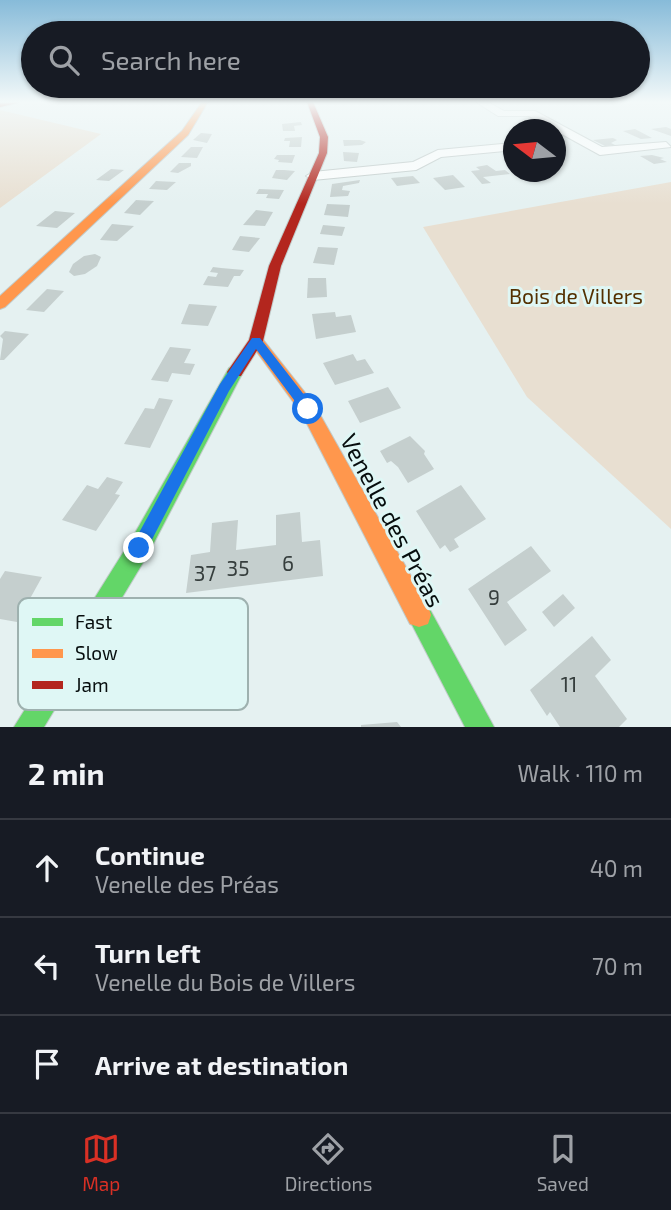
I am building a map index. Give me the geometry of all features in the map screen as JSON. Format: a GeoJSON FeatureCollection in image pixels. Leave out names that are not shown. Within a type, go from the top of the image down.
{"type":"FeatureCollection","features":[{"type":"Feature","properties":{"kind":"street"},"geometry":{"type":"LineString","coordinates":[[0,304],[181,136]]}},
{"type":"Feature","properties":{"kind":"street"},"geometry":{"type":"LineString","coordinates":[[108,598],[139,548],[225,387],[256,341],[275,266],[323,153],[324,136]]}},
{"type":"Feature","properties":{"kind":"street"},"geometry":{"type":"LineString","coordinates":[[570,136],[595,150],[607,152],[666,146]]}},
{"type":"Feature","properties":{"kind":"street"},"geometry":{"type":"LineString","coordinates":[[566,140],[575,139]]}},
{"type":"Feature","properties":{"kind":"street"},"geometry":{"type":"LineString","coordinates":[[313,176],[416,166],[439,154],[503,147]]}},
{"type":"Feature","properties":{"kind":"street","name":"Venelle des Préas"},"geometry":{"type":"LineString","coordinates":[[256,341],[308,409],[480,727]]}},
{"type":"Feature","properties":{"kind":"street"},"geometry":{"type":"LineString","coordinates":[[28,727],[39,710]]}},
{"type":"Feature","properties":{"kind":"green space"},"geometry":{"type":"Polygon","coordinates":[[[0,136],[98,136],[0,208],[0,136]]]}},
{"type":"Feature","properties":{"kind":"green space","name":"Bois de Villers"},"geometry":{"type":"Polygon","coordinates":[[[671,182],[671,529],[527,397],[423,227],[671,182]]]}},
{"type":"Feature","properties":{"kind":"building"},"geometry":{"type":"Polygon","coordinates":[[[198,136],[211,136],[207,143],[193,140],[198,136]]]}},
{"type":"Feature","properties":{"kind":"building"},"geometry":{"type":"Polygon","coordinates":[[[634,136],[652,138],[641,139],[634,136]]]}},
{"type":"Feature","properties":{"kind":"building"},"geometry":{"type":"Polygon","coordinates":[[[302,137],[301,147],[289,147],[290,141],[284,141],[285,138],[302,137]]]}},
{"type":"Feature","properties":{"kind":"building"},"geometry":{"type":"Polygon","coordinates":[[[343,140],[366,142],[362,145],[344,146],[343,140]]]}},
{"type":"Feature","properties":{"kind":"building"},"geometry":{"type":"Polygon","coordinates":[[[593,140],[617,140],[611,143],[615,145],[605,146],[593,140]]]}},
{"type":"Feature","properties":{"kind":"building"},"geometry":{"type":"Polygon","coordinates":[[[191,147],[203,147],[197,158],[181,157],[191,147]]]}},
{"type":"Feature","properties":{"kind":"building"},"geometry":{"type":"Polygon","coordinates":[[[343,152],[359,153],[357,162],[344,161],[343,152]]]}},
{"type":"Feature","properties":{"kind":"building"},"geometry":{"type":"Polygon","coordinates":[[[277,155],[295,155],[292,163],[278,162],[279,160],[274,159],[277,155]]]}},
{"type":"Feature","properties":{"kind":"building"},"geometry":{"type":"Polygon","coordinates":[[[640,156],[664,158],[660,159],[667,162],[654,164],[640,156]]]}},
{"type":"Feature","properties":{"kind":"building"},"geometry":{"type":"Polygon","coordinates":[[[179,163],[191,163],[191,166],[178,173],[170,172],[179,163]]]}},
{"type":"Feature","properties":{"kind":"building"},"geometry":{"type":"Polygon","coordinates":[[[487,165],[496,171],[503,170],[503,175],[483,177],[491,183],[482,184],[471,171],[480,170],[476,167],[487,165]]]}},
{"type":"Feature","properties":{"kind":"building"},"geometry":{"type":"Polygon","coordinates":[[[111,169],[124,170],[109,181],[96,180],[111,169]]]}},
{"type":"Feature","properties":{"kind":"building"},"geometry":{"type":"Polygon","coordinates":[[[276,170],[295,171],[287,180],[272,178],[276,170]]]}},
{"type":"Feature","properties":{"kind":"building"},"geometry":{"type":"Polygon","coordinates":[[[453,175],[465,187],[445,190],[433,178],[453,175]]]}},
{"type":"Feature","properties":{"kind":"building"},"geometry":{"type":"Polygon","coordinates":[[[413,176],[420,183],[397,186],[391,178],[413,176]]]}},
{"type":"Feature","properties":{"kind":"building"},"geometry":{"type":"Polygon","coordinates":[[[360,180],[359,183],[343,186],[342,190],[350,191],[348,196],[330,197],[332,184],[360,180]]]}},
{"type":"Feature","properties":{"kind":"building"},"geometry":{"type":"Polygon","coordinates":[[[156,181],[176,182],[167,190],[149,189],[156,181]]]}},
{"type":"Feature","properties":{"kind":"building"},"geometry":{"type":"Polygon","coordinates":[[[259,189],[284,190],[279,199],[266,198],[268,194],[256,194],[259,189]]]}},
{"type":"Feature","properties":{"kind":"building"},"geometry":{"type":"Polygon","coordinates":[[[136,200],[154,201],[140,215],[124,213],[136,200]]]}},
{"type":"Feature","properties":{"kind":"building"},"geometry":{"type":"Polygon","coordinates":[[[327,204],[350,205],[348,217],[324,215],[327,204]]]}},
{"type":"Feature","properties":{"kind":"building"},"geometry":{"type":"Polygon","coordinates":[[[256,210],[273,212],[265,226],[243,225],[256,210]]]}},
{"type":"Feature","properties":{"kind":"building"},"geometry":{"type":"Polygon","coordinates":[[[55,211],[75,213],[57,228],[36,226],[55,211]]]}},
{"type":"Feature","properties":{"kind":"building"},"geometry":{"type":"Polygon","coordinates":[[[112,224],[134,226],[117,241],[100,240],[112,224]]]}},
{"type":"Feature","properties":{"kind":"building"},"geometry":{"type":"Polygon","coordinates":[[[323,225],[345,227],[342,236],[320,234],[323,225]]]}},
{"type":"Feature","properties":{"kind":"building"},"geometry":{"type":"Polygon","coordinates":[[[240,236],[260,238],[249,252],[232,250],[240,236]]]}},
{"type":"Feature","properties":{"kind":"building"},"geometry":{"type":"Polygon","coordinates":[[[318,247],[338,248],[334,265],[313,263],[318,247]]]}},
{"type":"Feature","properties":{"kind":"building"},"geometry":{"type":"Polygon","coordinates":[[[95,254],[101,257],[97,266],[85,274],[74,276],[69,272],[73,264],[84,256],[95,254]]]}},
{"type":"Feature","properties":{"kind":"building"},"geometry":{"type":"Polygon","coordinates":[[[213,267],[244,270],[240,276],[234,276],[228,287],[203,285],[208,276],[216,277],[218,273],[210,272],[213,267]]]}},
{"type":"Feature","properties":{"kind":"building"},"geometry":{"type":"Polygon","coordinates":[[[308,278],[326,278],[327,297],[307,298],[308,278]]]}},
{"type":"Feature","properties":{"kind":"building"},"geometry":{"type":"Polygon","coordinates":[[[47,289],[64,291],[44,312],[26,310],[47,289]]]}},
{"type":"Feature","properties":{"kind":"building"},"geometry":{"type":"Polygon","coordinates":[[[189,304],[217,306],[208,326],[181,324],[189,304]]]}},
{"type":"Feature","properties":{"kind":"building"},"geometry":{"type":"Polygon","coordinates":[[[335,312],[336,317],[351,315],[356,332],[316,339],[312,314],[335,312]]]}},
{"type":"Feature","properties":{"kind":"building"},"geometry":{"type":"Polygon","coordinates":[[[5,331],[29,334],[4,360],[0,360],[3,339],[0,336],[5,331]]]}},
{"type":"Feature","properties":{"kind":"building"},"geometry":{"type":"Polygon","coordinates":[[[170,347],[191,349],[184,363],[195,364],[190,375],[172,373],[168,382],[151,380],[170,347]]]}},
{"type":"Feature","properties":{"kind":"building"},"geometry":{"type":"Polygon","coordinates":[[[353,354],[357,361],[365,359],[374,373],[335,385],[323,363],[353,354]]]}},
{"type":"Feature","properties":{"kind":"building"},"geometry":{"type":"Polygon","coordinates":[[[388,387],[401,408],[360,423],[348,401],[388,387]]]}},
{"type":"Feature","properties":{"kind":"building"},"geometry":{"type":"Polygon","coordinates":[[[159,398],[173,400],[150,448],[124,444],[145,408],[154,409],[159,398]]]}},
{"type":"Feature","properties":{"kind":"building"},"geometry":{"type":"Polygon","coordinates":[[[410,436],[425,451],[424,454],[434,469],[408,483],[398,467],[391,461],[387,463],[380,451],[410,436]]]}},
{"type":"Feature","properties":{"kind":"building"},"geometry":{"type":"Polygon","coordinates":[[[107,477],[123,482],[115,494],[120,495],[96,531],[62,520],[87,485],[98,489],[107,477]]]}},
{"type":"Feature","properties":{"kind":"building"},"geometry":{"type":"Polygon","coordinates":[[[461,485],[486,519],[454,539],[459,547],[450,552],[445,545],[440,549],[416,511],[461,485]]]}},
{"type":"Feature","properties":{"kind":"building"},"geometry":{"type":"Polygon","coordinates":[[[300,512],[302,542],[320,540],[323,576],[186,593],[191,555],[210,552],[212,523],[238,520],[236,550],[276,545],[276,515],[300,512]]]}},
{"type":"Feature","properties":{"kind":"building"},"geometry":{"type":"Polygon","coordinates":[[[531,546],[551,571],[507,602],[527,630],[505,646],[468,589],[531,546]]]}},
{"type":"Feature","properties":{"kind":"building"},"geometry":{"type":"Polygon","coordinates":[[[5,571],[42,577],[30,598],[18,598],[17,622],[0,619],[0,579],[5,571]]]}},
{"type":"Feature","properties":{"kind":"building"},"geometry":{"type":"Polygon","coordinates":[[[563,594],[575,608],[554,627],[542,612],[563,594]]]}},
{"type":"Feature","properties":{"kind":"building"},"geometry":{"type":"Polygon","coordinates":[[[592,636],[611,660],[595,676],[627,719],[619,727],[560,727],[550,712],[547,716],[530,690],[592,636]]]}},
{"type":"Feature","properties":{"kind":"building"},"geometry":{"type":"Polygon","coordinates":[[[397,722],[401,727],[361,727],[361,725],[397,722]]]}},
{"type":"Feature","properties":{"kind":"traffic: fast"},"geometry":{"type":"LineString","coordinates":[[108,598],[139,548],[235,372]]}},
{"type":"Feature","properties":{"kind":"traffic: fast"},"geometry":{"type":"LineString","coordinates":[[419,615],[480,727]]}},
{"type":"Feature","properties":{"kind":"traffic: fast"},"geometry":{"type":"LineString","coordinates":[[28,727],[39,710]]}},
{"type":"Feature","properties":{"kind":"traffic: slow"},"geometry":{"type":"LineString","coordinates":[[0,304],[182,136]]}},
{"type":"Feature","properties":{"kind":"traffic: slow"},"geometry":{"type":"LineString","coordinates":[[256,341],[308,409],[419,615]]}},
{"type":"Feature","properties":{"kind":"traffic: jam"},"geometry":{"type":"LineString","coordinates":[[235,372],[256,341],[275,266],[323,153],[324,136]]}},
{"type":"Feature","properties":{"kind":"route"},"geometry":{"type":"LineString","coordinates":[[139,548],[225,387],[256,341],[308,409]]}}]}
